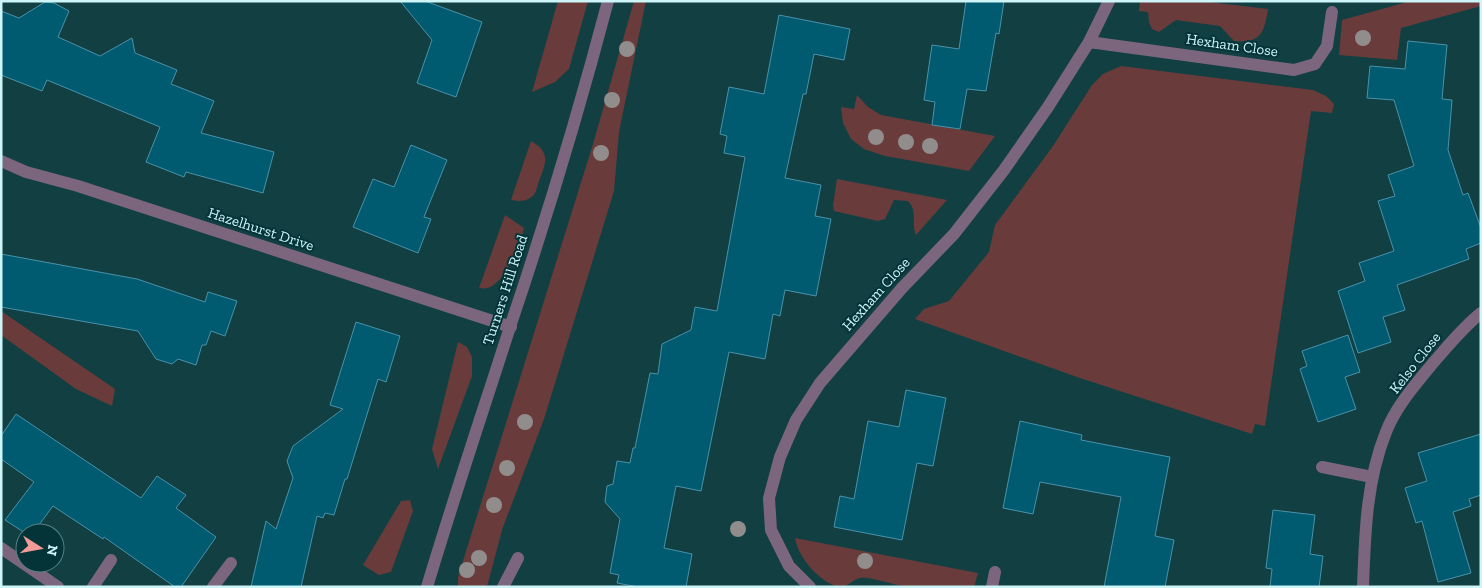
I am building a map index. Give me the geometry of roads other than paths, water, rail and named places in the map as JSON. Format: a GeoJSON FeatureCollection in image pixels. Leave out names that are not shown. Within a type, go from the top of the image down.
{"type":"FeatureCollection","features":[{"type":"Feature","properties":{"kind":"street","name":"Turners Hill Road"},"geometry":{"type":"LineString","coordinates":[[427,587],[564,158],[608,1]]}},
{"type":"Feature","properties":{"kind":"street","name":"Hexham Close"},"geometry":{"type":"LineString","coordinates":[[810,587],[789,566],[771,530],[769,498],[780,457],[796,420],[820,383],[902,288],[954,234],[998,176],[1048,106],[1089,42],[1109,1]]}},
{"type":"Feature","properties":{"kind":"street","name":"Hexham Close"},"geometry":{"type":"LineString","coordinates":[[1089,42],[1294,70],[1315,64],[1327,46],[1332,12]]}},
{"type":"Feature","properties":{"kind":"street","name":"Hazelhurst Drive"},"geometry":{"type":"LineString","coordinates":[[1,161],[26,172],[78,186],[511,327]]}},
{"type":"Feature","properties":{"kind":"street","name":"Kelso Close"},"geometry":{"type":"LineString","coordinates":[[1363,587],[1365,529],[1372,477],[1386,431],[1410,390],[1444,350],[1481,313]]}},
{"type":"Feature","properties":{"kind":"street"},"geometry":{"type":"LineString","coordinates":[[1322,467],[1372,477]]}},
{"type":"Feature","properties":{"kind":"street"},"geometry":{"type":"LineString","coordinates":[[1,548],[58,587]]}},
{"type":"Feature","properties":{"kind":"street"},"geometry":{"type":"LineString","coordinates":[[503,587],[518,558]]}},
{"type":"Feature","properties":{"kind":"street"},"geometry":{"type":"LineString","coordinates":[[93,587],[111,560]]}},
{"type":"Feature","properties":{"kind":"street"},"geometry":{"type":"LineString","coordinates":[[213,587],[231,563]]}},
{"type":"Feature","properties":{"kind":"street"},"geometry":{"type":"LineString","coordinates":[[992,587],[995,572]]}}]}
